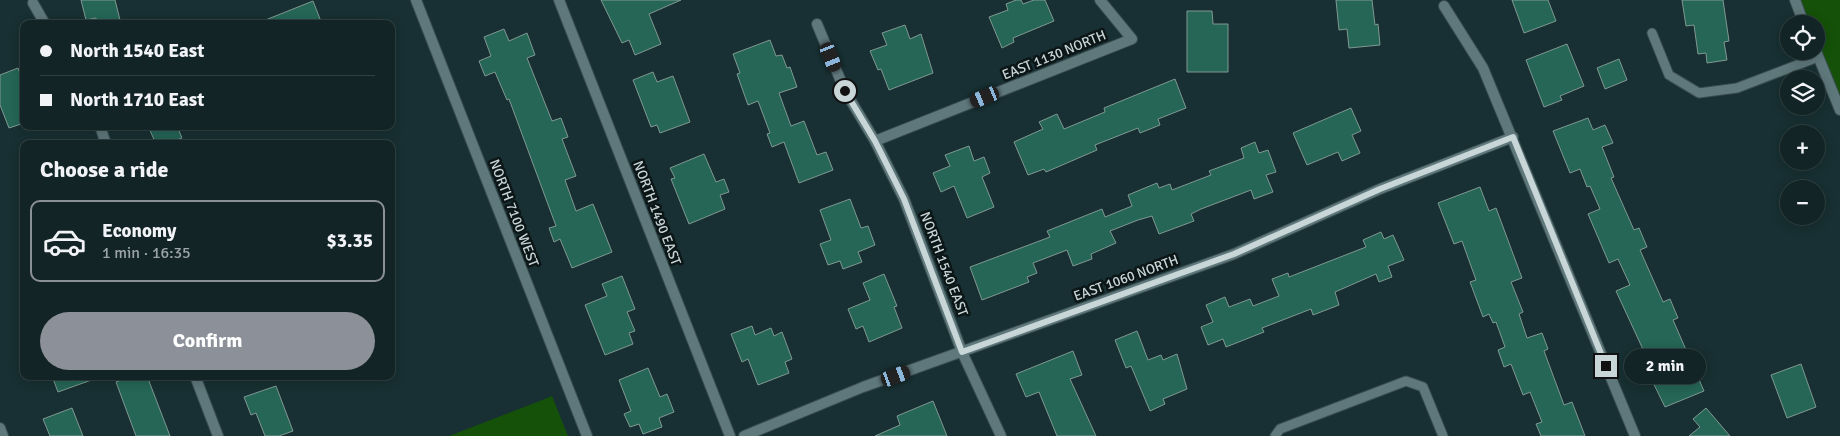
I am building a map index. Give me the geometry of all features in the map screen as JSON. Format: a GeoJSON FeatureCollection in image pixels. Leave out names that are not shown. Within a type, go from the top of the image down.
{"type":"FeatureCollection","features":[{"type":"Feature","properties":{"kind":"street","name":"NORTH 7100 WEST"},"geometry":{"type":"LineString","coordinates":[[416,0],[587,436]]}},
{"type":"Feature","properties":{"kind":"street","name":"NORTH 1490 EAST"},"geometry":{"type":"LineString","coordinates":[[559,0],[730,436]]}},
{"type":"Feature","properties":{"kind":"street","name":"EAST 1130 NORTH"},"geometry":{"type":"LineString","coordinates":[[875,141],[1132,39],[1100,0]]}},
{"type":"Feature","properties":{"kind":"street"},"geometry":{"type":"LineString","coordinates":[[1795,0],[1801,15]]}},
{"type":"Feature","properties":{"kind":"street"},"geometry":{"type":"LineString","coordinates":[[32,3],[43,20]]}},
{"type":"Feature","properties":{"kind":"street"},"geometry":{"type":"LineString","coordinates":[[1444,6],[1484,68],[1635,436]]}},
{"type":"Feature","properties":{"kind":"street","name":"NORTH 1540 EAST"},"geometry":{"type":"LineString","coordinates":[[817,24],[845,91],[875,141],[904,199],[962,352],[1001,436]]}},
{"type":"Feature","properties":{"kind":"street"},"geometry":{"type":"LineString","coordinates":[[1819,60],[1840,110]]}},
{"type":"Feature","properties":{"kind":"street","name":"EAST 1060 NORTH"},"geometry":{"type":"LineString","coordinates":[[744,436],[863,387],[1234,254],[1380,189],[1513,137]]}},
{"type":"Feature","properties":{"kind":"street"},"geometry":{"type":"LineString","coordinates":[[197,380],[218,436]]}},
{"type":"Feature","properties":{"kind":"street"},"geometry":{"type":"LineString","coordinates":[[0,428],[3,436]]}},
{"type":"Feature","properties":{"kind":"lane"},"geometry":{"type":"LineString","coordinates":[[1652,33],[1669,75],[1699,93],[1737,88],[1803,60]]}},
{"type":"Feature","properties":{"kind":"lane"},"geometry":{"type":"LineString","coordinates":[[1276,436],[1280,429],[1406,381],[1424,387],[1443,436]]}},
{"type":"Feature","properties":{"kind":"green space"},"geometry":{"type":"Polygon","coordinates":[[[1800,0],[1840,0],[1840,109],[1822,60],[1825,60],[1825,15],[1806,15],[1800,0]]]}},
{"type":"Feature","properties":{"kind":"green space"},"geometry":{"type":"Polygon","coordinates":[[[552,396],[568,436],[449,436],[545,399],[552,396]]]}},
{"type":"Feature","properties":{"kind":"building"},"geometry":{"type":"Polygon","coordinates":[[[81,0],[115,0],[120,20],[96,20],[96,18],[86,20],[81,0]]]}},
{"type":"Feature","properties":{"kind":"building"},"geometry":{"type":"Polygon","coordinates":[[[601,0],[681,0],[649,14],[661,44],[635,55],[629,40],[622,43],[601,0]]]}},
{"type":"Feature","properties":{"kind":"building"},"geometry":{"type":"Polygon","coordinates":[[[1021,0],[1023,4],[1034,0],[1045,0],[1054,21],[1013,38],[1014,42],[1002,48],[989,17],[1008,10],[1006,4],[1021,0]]]}},
{"type":"Feature","properties":{"kind":"building"},"geometry":{"type":"Polygon","coordinates":[[[1336,0],[1372,0],[1375,25],[1378,24],[1380,45],[1349,48],[1347,29],[1339,30],[1336,0]]]}},
{"type":"Feature","properties":{"kind":"building"},"geometry":{"type":"Polygon","coordinates":[[[1512,0],[1548,0],[1556,21],[1524,33],[1512,0]]]}},
{"type":"Feature","properties":{"kind":"building"},"geometry":{"type":"Polygon","coordinates":[[[1682,0],[1723,0],[1729,41],[1724,42],[1727,60],[1707,63],[1706,53],[1698,54],[1694,25],[1686,26],[1682,0]]]}},
{"type":"Feature","properties":{"kind":"building"},"geometry":{"type":"Polygon","coordinates":[[[313,1],[320,20],[266,20],[313,1]]]}},
{"type":"Feature","properties":{"kind":"building"},"geometry":{"type":"Polygon","coordinates":[[[1187,11],[1212,11],[1213,24],[1228,24],[1228,72],[1187,72],[1187,11]]]}},
{"type":"Feature","properties":{"kind":"building"},"geometry":{"type":"Polygon","coordinates":[[[905,25],[910,39],[921,34],[933,73],[889,90],[881,69],[878,70],[870,51],[887,45],[882,33],[905,25]]]}},
{"type":"Feature","properties":{"kind":"building"},"geometry":{"type":"Polygon","coordinates":[[[504,29],[509,41],[527,33],[535,55],[527,58],[552,121],[561,118],[568,137],[562,139],[576,176],[565,180],[576,211],[593,204],[612,252],[572,268],[560,239],[554,242],[549,228],[556,226],[509,99],[507,100],[495,72],[485,76],[479,61],[491,56],[484,37],[504,29]]]}},
{"type":"Feature","properties":{"kind":"building"},"geometry":{"type":"Polygon","coordinates":[[[770,40],[776,56],[782,55],[787,68],[790,67],[797,87],[779,93],[791,126],[804,121],[817,155],[826,152],[833,170],[799,183],[784,142],[772,147],[767,134],[770,133],[758,101],[748,105],[737,74],[740,73],[733,54],[770,40]]]}},
{"type":"Feature","properties":{"kind":"building"},"geometry":{"type":"Polygon","coordinates":[[[1567,44],[1584,86],[1560,96],[1562,100],[1544,107],[1526,60],[1567,44]]]}},
{"type":"Feature","properties":{"kind":"building"},"geometry":{"type":"Polygon","coordinates":[[[1619,59],[1627,80],[1605,89],[1597,68],[1619,59]]]}},
{"type":"Feature","properties":{"kind":"building"},"geometry":{"type":"Polygon","coordinates":[[[18,68],[20,73],[20,124],[9,128],[0,105],[0,75],[18,68]]]}},
{"type":"Feature","properties":{"kind":"building"},"geometry":{"type":"Polygon","coordinates":[[[653,72],[657,82],[673,76],[690,122],[660,133],[657,125],[651,127],[633,80],[653,72]]]}},
{"type":"Feature","properties":{"kind":"building"},"geometry":{"type":"Polygon","coordinates":[[[1175,79],[1186,108],[1158,119],[1160,125],[1140,133],[1138,128],[1095,145],[1097,150],[1046,172],[1044,169],[1028,175],[1014,142],[1043,129],[1039,122],[1057,114],[1064,129],[1105,112],[1104,108],[1175,79]]]}},
{"type":"Feature","properties":{"kind":"building"},"geometry":{"type":"Polygon","coordinates":[[[1351,108],[1361,131],[1352,135],[1360,153],[1342,161],[1338,152],[1307,165],[1293,133],[1351,108]]]}},
{"type":"Feature","properties":{"kind":"building"},"geometry":{"type":"Polygon","coordinates":[[[1588,118],[1593,130],[1605,125],[1613,143],[1602,147],[1614,177],[1611,178],[1634,230],[1639,228],[1647,247],[1640,250],[1663,302],[1670,299],[1678,318],[1673,320],[1704,391],[1665,407],[1642,360],[1647,358],[1616,291],[1630,285],[1618,259],[1609,263],[1588,214],[1600,209],[1590,186],[1587,187],[1580,169],[1570,173],[1553,131],[1588,118]]]}},
{"type":"Feature","properties":{"kind":"building"},"geometry":{"type":"Polygon","coordinates":[[[150,130],[179,130],[182,138],[177,140],[154,140],[150,130]]]}},
{"type":"Feature","properties":{"kind":"building"},"geometry":{"type":"Polygon","coordinates":[[[1255,142],[1259,153],[1268,150],[1276,172],[1266,175],[1273,192],[1254,199],[1251,190],[1201,209],[1191,214],[1194,221],[1159,234],[1152,216],[1138,220],[1110,231],[1116,243],[1091,254],[1092,259],[1073,266],[1067,250],[1033,263],[1037,273],[1027,277],[1029,282],[982,300],[970,267],[1050,237],[1047,231],[1102,209],[1105,217],[1132,206],[1128,195],[1157,183],[1159,188],[1170,184],[1172,190],[1211,175],[1209,171],[1244,158],[1241,148],[1255,142]]]}},
{"type":"Feature","properties":{"kind":"building"},"geometry":{"type":"Polygon","coordinates":[[[969,146],[974,161],[984,157],[990,173],[982,177],[994,207],[967,218],[954,186],[941,192],[933,173],[950,166],[945,155],[969,146]]]}},
{"type":"Feature","properties":{"kind":"building"},"geometry":{"type":"Polygon","coordinates":[[[704,154],[716,182],[724,179],[729,192],[720,195],[725,209],[689,224],[671,179],[675,178],[670,168],[704,154]]]}},
{"type":"Feature","properties":{"kind":"building"},"geometry":{"type":"Polygon","coordinates":[[[1480,187],[1489,211],[1496,208],[1522,278],[1511,282],[1523,312],[1519,314],[1527,338],[1542,333],[1548,349],[1544,351],[1564,405],[1572,402],[1585,436],[1541,436],[1536,424],[1542,422],[1530,392],[1523,395],[1511,364],[1504,367],[1498,350],[1505,347],[1496,322],[1493,323],[1489,314],[1483,317],[1470,282],[1476,280],[1462,241],[1454,244],[1438,203],[1480,187]]]}},
{"type":"Feature","properties":{"kind":"building"},"geometry":{"type":"Polygon","coordinates":[[[850,199],[861,228],[868,226],[875,245],[858,252],[862,262],[843,269],[840,261],[828,265],[820,244],[831,240],[820,210],[850,199]]]}},
{"type":"Feature","properties":{"kind":"building"},"geometry":{"type":"Polygon","coordinates":[[[1381,232],[1384,239],[1393,235],[1404,260],[1388,266],[1392,277],[1379,282],[1376,274],[1335,292],[1339,305],[1313,315],[1311,309],[1262,328],[1264,332],[1226,347],[1223,339],[1208,345],[1201,327],[1213,322],[1206,305],[1225,297],[1229,307],[1250,299],[1253,306],[1279,296],[1272,279],[1288,273],[1289,277],[1366,247],[1363,240],[1381,232]]]}},
{"type":"Feature","properties":{"kind":"building"},"geometry":{"type":"Polygon","coordinates":[[[884,274],[897,306],[894,307],[902,328],[869,342],[863,326],[856,329],[848,309],[870,300],[863,283],[884,274]]]}},
{"type":"Feature","properties":{"kind":"building"},"geometry":{"type":"Polygon","coordinates":[[[622,276],[635,309],[627,312],[635,331],[629,333],[633,344],[605,355],[585,305],[607,296],[602,284],[622,276]]]}},
{"type":"Feature","properties":{"kind":"building"},"geometry":{"type":"Polygon","coordinates":[[[752,326],[755,335],[771,328],[774,336],[782,332],[792,359],[785,362],[789,373],[758,385],[748,359],[742,362],[731,334],[752,326]]]}},
{"type":"Feature","properties":{"kind":"building"},"geometry":{"type":"Polygon","coordinates":[[[1137,331],[1148,360],[1161,355],[1163,360],[1177,354],[1187,389],[1163,399],[1165,404],[1150,411],[1131,366],[1126,368],[1115,340],[1137,331]]]}},
{"type":"Feature","properties":{"kind":"building"},"geometry":{"type":"Polygon","coordinates":[[[1073,351],[1082,375],[1070,379],[1096,436],[1057,436],[1039,392],[1026,397],[1016,374],[1073,351]]]}},
{"type":"Feature","properties":{"kind":"building"},"geometry":{"type":"Polygon","coordinates":[[[1801,364],[1816,407],[1787,418],[1771,375],[1801,364]]]}},
{"type":"Feature","properties":{"kind":"building"},"geometry":{"type":"Polygon","coordinates":[[[648,368],[660,397],[667,394],[674,412],[659,418],[662,427],[643,434],[639,424],[630,427],[624,414],[631,411],[619,380],[648,368]]]}},
{"type":"Feature","properties":{"kind":"building"},"geometry":{"type":"Polygon","coordinates":[[[54,380],[91,380],[58,392],[54,380]]]}},
{"type":"Feature","properties":{"kind":"building"},"geometry":{"type":"Polygon","coordinates":[[[121,380],[149,380],[170,436],[136,436],[116,382],[121,380]]]}},
{"type":"Feature","properties":{"kind":"building"},"geometry":{"type":"Polygon","coordinates":[[[276,386],[293,431],[279,436],[265,436],[256,413],[251,415],[244,397],[276,386]]]}},
{"type":"Feature","properties":{"kind":"building"},"geometry":{"type":"Polygon","coordinates":[[[933,401],[947,436],[875,436],[900,425],[897,416],[933,401]]]}},
{"type":"Feature","properties":{"kind":"building"},"geometry":{"type":"Polygon","coordinates":[[[72,408],[83,436],[50,436],[43,419],[72,408]]]}},
{"type":"Feature","properties":{"kind":"building"},"geometry":{"type":"Polygon","coordinates":[[[1706,408],[1730,436],[1689,436],[1700,427],[1693,419],[1706,408]]]}},
{"type":"Feature","properties":{"kind":"route"},"geometry":{"type":"LineString","coordinates":[[845,91],[875,141],[904,199],[962,352],[1234,254],[1380,189],[1513,137],[1606,366]]}}]}
